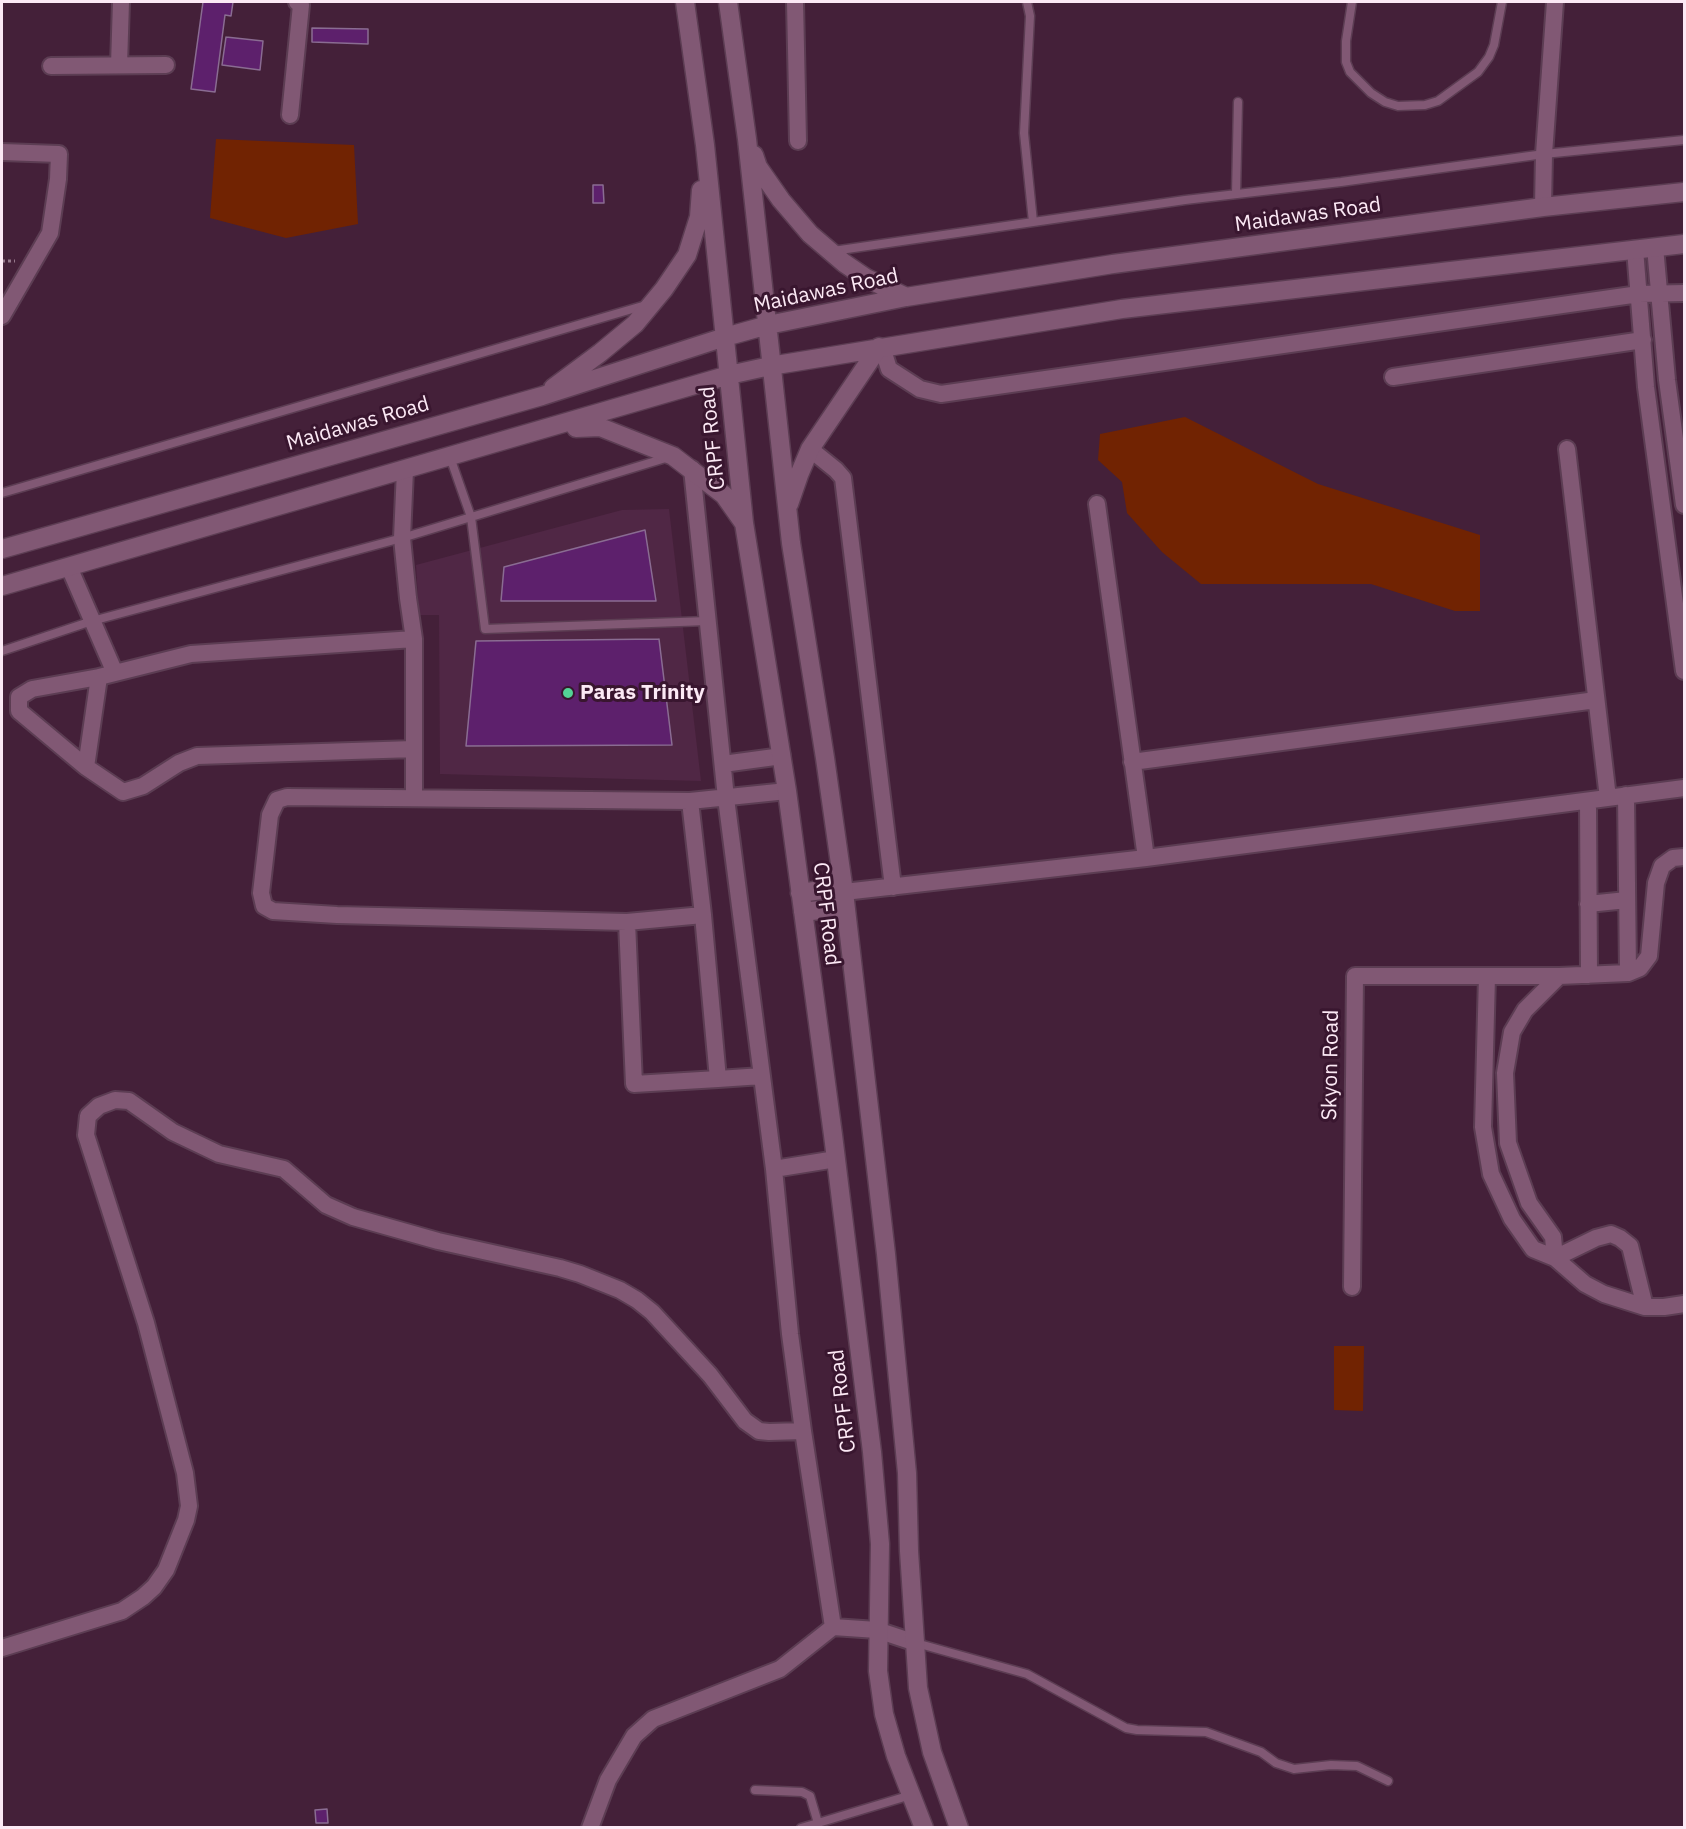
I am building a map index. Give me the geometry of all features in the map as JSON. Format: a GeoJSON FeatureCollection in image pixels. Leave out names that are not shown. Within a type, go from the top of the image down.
{"type":"FeatureCollection","features":[{"type":"Feature","properties":{"kind":"street"},"geometry":{"type":"LineString","coordinates":[[118,65],[121,2]]}},
{"type":"Feature","properties":{"kind":"street"},"geometry":{"type":"LineString","coordinates":[[290,115],[301,5],[297,2]]}},
{"type":"Feature","properties":{"kind":"street","name":"CRPF Road"},"geometry":{"type":"LineString","coordinates":[[685,2],[705,145],[744,523],[787,791],[872,1452],[880,1544],[878,1671],[884,1714],[896,1756],[924,1827]]}},
{"type":"Feature","properties":{"kind":"street"},"geometry":{"type":"LineString","coordinates":[[728,2],[747,139],[790,543],[825,758],[844,896],[907,1473],[909,1551],[918,1688],[932,1752],[959,1827]]}},
{"type":"Feature","properties":{"kind":"street"},"geometry":{"type":"LineString","coordinates":[[795,2],[798,141]]}},
{"type":"Feature","properties":{"kind":"street"},"geometry":{"type":"LineString","coordinates":[[1543,207],[1544,154],[1555,2]]}},
{"type":"Feature","properties":{"kind":"street"},"geometry":{"type":"LineString","coordinates":[[51,66],[166,65]]}},
{"type":"Feature","properties":{"kind":"street"},"geometry":{"type":"LineString","coordinates":[[747,139],[758,167],[781,201],[810,234],[866,278],[906,297]]}},
{"type":"Feature","properties":{"kind":"street"},"geometry":{"type":"LineString","coordinates":[[542,396],[600,354],[635,324],[687,255],[699,217],[705,145]]}},
{"type":"Feature","properties":{"kind":"street"},"geometry":{"type":"LineString","coordinates":[[2,152],[59,154],[58,179],[50,233],[2,316]]}},
{"type":"Feature","properties":{"kind":"street","name":"Maidawas Road"},"geometry":{"type":"LineString","coordinates":[[2,549],[542,396],[768,325],[906,297],[1113,264],[1543,207],[1684,192]]}},
{"type":"Feature","properties":{"kind":"street"},"geometry":{"type":"LineString","coordinates":[[2,586],[546,430],[729,375],[770,366],[1122,309],[1684,244]]}},
{"type":"Feature","properties":{"kind":"street"},"geometry":{"type":"LineString","coordinates":[[1655,247],[1667,380],[1684,505]]}},
{"type":"Feature","properties":{"kind":"street"},"geometry":{"type":"LineString","coordinates":[[1635,249],[1646,387],[1684,671]]}},
{"type":"Feature","properties":{"kind":"street"},"geometry":{"type":"LineString","coordinates":[[881,347],[889,369],[920,389],[941,394],[1639,294],[1684,293]]}},
{"type":"Feature","properties":{"kind":"street"},"geometry":{"type":"LineString","coordinates":[[1393,377],[1643,340]]}},
{"type":"Feature","properties":{"kind":"street"},"geometry":{"type":"LineString","coordinates":[[787,511],[810,449],[881,347]]}},
{"type":"Feature","properties":{"kind":"street"},"geometry":{"type":"LineString","coordinates":[[1646,387],[1667,380]]}},
{"type":"Feature","properties":{"kind":"street"},"geometry":{"type":"LineString","coordinates":[[546,430],[600,427],[673,456],[724,495],[744,523]]}},
{"type":"Feature","properties":{"kind":"street"},"geometry":{"type":"LineString","coordinates":[[810,449],[843,478],[893,887]]}},
{"type":"Feature","properties":{"kind":"street"},"geometry":{"type":"LineString","coordinates":[[1567,450],[1608,798]]}},
{"type":"Feature","properties":{"kind":"street"},"geometry":{"type":"LineString","coordinates":[[692,469],[726,798],[774,1169],[790,1334],[802,1431],[833,1627]]}},
{"type":"Feature","properties":{"kind":"street"},"geometry":{"type":"LineString","coordinates":[[405,470],[402,538],[414,639],[414,797]]}},
{"type":"Feature","properties":{"kind":"street"},"geometry":{"type":"LineString","coordinates":[[1097,504],[1146,858]]}},
{"type":"Feature","properties":{"kind":"street"},"geometry":{"type":"LineString","coordinates":[[69,567],[92,621],[107,675],[86,767]]}},
{"type":"Feature","properties":{"kind":"street"},"geometry":{"type":"LineString","coordinates":[[414,639],[191,654],[107,675],[32,689],[19,697],[19,711],[86,767],[123,792],[142,786],[197,756],[414,749]]}},
{"type":"Feature","properties":{"kind":"street"},"geometry":{"type":"LineString","coordinates":[[1132,762],[1596,700]]}},
{"type":"Feature","properties":{"kind":"street"},"geometry":{"type":"LineString","coordinates":[[723,764],[782,756]]}},
{"type":"Feature","properties":{"kind":"street"},"geometry":{"type":"LineString","coordinates":[[803,912],[844,896],[893,887],[1146,858],[1684,788]]}},
{"type":"Feature","properties":{"kind":"street"},"geometry":{"type":"LineString","coordinates":[[703,915],[627,922],[337,915],[273,911],[264,906],[261,893],[270,815],[277,800],[287,797],[690,801],[787,791]]}},
{"type":"Feature","properties":{"kind":"street"},"geometry":{"type":"LineString","coordinates":[[1626,795],[1628,973],[1640,968],[1648,956],[1656,883],[1662,866],[1673,858],[1684,857]]}},
{"type":"Feature","properties":{"kind":"street"},"geometry":{"type":"LineString","coordinates":[[690,801],[718,1079]]}},
{"type":"Feature","properties":{"kind":"street"},"geometry":{"type":"LineString","coordinates":[[1588,802],[1589,975]]}},
{"type":"Feature","properties":{"kind":"street"},"geometry":{"type":"LineString","coordinates":[[801,893],[844,896]]}},
{"type":"Feature","properties":{"kind":"street"},"geometry":{"type":"LineString","coordinates":[[1588,904],[1627,900]]}},
{"type":"Feature","properties":{"kind":"street"},"geometry":{"type":"LineString","coordinates":[[627,922],[634,1084],[762,1076]]}},
{"type":"Feature","properties":{"kind":"street","name":"Skyon Road"},"geometry":{"type":"LineString","coordinates":[[1352,1287],[1355,976],[1560,976],[1628,973]]}},
{"type":"Feature","properties":{"kind":"street"},"geometry":{"type":"LineString","coordinates":[[1487,976],[1482,1102],[1486,1154],[1491,1174],[1512,1219],[1533,1249],[1554,1258],[1585,1284],[1604,1294],[1645,1307],[1684,1304]]}},
{"type":"Feature","properties":{"kind":"street"},"geometry":{"type":"LineString","coordinates":[[1554,1258],[1553,1237],[1529,1203],[1508,1143],[1505,1073],[1512,1032],[1525,1010],[1560,976]]}},
{"type":"Feature","properties":{"kind":"street"},"geometry":{"type":"LineString","coordinates":[[2,1648],[122,1611],[143,1597],[154,1587],[166,1570],[186,1520],[189,1506],[185,1473],[146,1323],[86,1135],[88,1116],[92,1110],[115,1100],[129,1101],[173,1132],[219,1154],[284,1169],[326,1205],[352,1217],[438,1241],[560,1268],[620,1290],[638,1300],[652,1312],[710,1375],[752,1427],[759,1431],[769,1432],[802,1431]]}},
{"type":"Feature","properties":{"kind":"street"},"geometry":{"type":"LineString","coordinates":[[774,1169],[836,1159]]}},
{"type":"Feature","properties":{"kind":"street"},"geometry":{"type":"LineString","coordinates":[[1554,1258],[1596,1238],[1611,1234],[1620,1238],[1630,1246],[1645,1307]]}},
{"type":"Feature","properties":{"kind":"street"},"geometry":{"type":"LineString","coordinates":[[590,1827],[608,1780],[634,1736],[653,1719],[780,1669],[833,1627],[877,1630],[916,1642]]}},
{"type":"Feature","properties":{"kind":"lane"},"geometry":{"type":"LineString","coordinates":[[1027,2],[1030,16],[1024,133],[1033,222]]}},
{"type":"Feature","properties":{"kind":"lane"},"geometry":{"type":"LineString","coordinates":[[1352,2],[1346,41],[1346,62],[1350,72],[1371,93],[1385,102],[1398,106],[1410,106],[1437,101],[1478,72],[1489,57],[1494,45],[1502,2]]}},
{"type":"Feature","properties":{"kind":"lane"},"geometry":{"type":"LineString","coordinates":[[1236,194],[1238,102]]}},
{"type":"Feature","properties":{"kind":"lane"},"geometry":{"type":"LineString","coordinates":[[830,251],[1236,194],[1544,154],[1684,140]]}},
{"type":"Feature","properties":{"kind":"lane"},"geometry":{"type":"LineString","coordinates":[[2,493],[652,303]]}},
{"type":"Feature","properties":{"kind":"lane"},"geometry":{"type":"LineString","coordinates":[[2,651],[92,621],[402,538],[673,456]]}},
{"type":"Feature","properties":{"kind":"lane"},"geometry":{"type":"LineString","coordinates":[[450,457],[471,518],[485,629],[708,621]]}},
{"type":"Feature","properties":{"kind":"lane"},"geometry":{"type":"LineString","coordinates":[[916,1642],[1027,1674],[1126,1728],[1206,1732],[1251,1748],[1276,1763],[1294,1769],[1331,1765],[1357,1766],[1388,1781]]}},
{"type":"Feature","properties":{"kind":"lane"},"geometry":{"type":"LineString","coordinates":[[755,1790],[802,1792],[810,1796],[818,1823]]}},
{"type":"Feature","properties":{"kind":"lane"},"geometry":{"type":"LineString","coordinates":[[801,1827],[911,1795]]}},
{"type":"Feature","properties":{"kind":"shaded area"},"geometry":{"type":"Polygon","coordinates":[[[216,139],[354,145],[358,224],[286,238],[210,218],[216,139]]]}},
{"type":"Feature","properties":{"kind":"shaded area"},"geometry":{"type":"Polygon","coordinates":[[[1185,417],[1318,484],[1480,535],[1480,611],[1455,611],[1371,584],[1201,584],[1162,552],[1127,513],[1122,482],[1098,460],[1100,434],[1185,417]]]}},
{"type":"Feature","properties":{"kind":"shaded area"},"geometry":{"type":"Polygon","coordinates":[[[669,509],[701,781],[440,774],[439,615],[419,615],[416,565],[622,510],[669,509]]]}},
{"type":"Feature","properties":{"kind":"shaded area"},"geometry":{"type":"Polygon","coordinates":[[[1334,1346],[1364,1346],[1363,1411],[1334,1410],[1334,1346]]]}},
{"type":"Feature","properties":{"kind":"building"},"geometry":{"type":"Polygon","coordinates":[[[203,2],[233,2],[231,16],[225,15],[215,92],[191,89],[203,2]]]}},
{"type":"Feature","properties":{"kind":"building"},"geometry":{"type":"Polygon","coordinates":[[[312,28],[368,29],[368,44],[312,42],[312,28]]]}},
{"type":"Feature","properties":{"kind":"building"},"geometry":{"type":"Polygon","coordinates":[[[226,37],[263,41],[260,70],[222,65],[226,37]]]}},
{"type":"Feature","properties":{"kind":"building"},"geometry":{"type":"Polygon","coordinates":[[[593,185],[603,185],[604,203],[593,203],[593,185]]]}},
{"type":"Feature","properties":{"kind":"building"},"geometry":{"type":"Polygon","coordinates":[[[645,530],[656,601],[501,601],[504,567],[645,530]]]}},
{"type":"Feature","properties":{"kind":"building","name":"Paras Trinity"},"geometry":{"type":"Polygon","coordinates":[[[659,639],[672,745],[466,746],[476,641],[659,639]]]}},
{"type":"Feature","properties":{"kind":"building"},"geometry":{"type":"Polygon","coordinates":[[[327,1809],[328,1823],[316,1823],[315,1810],[327,1809]]]}},
{"type":"Feature","properties":{"kind":"place","name":"Paras Trinity"},"geometry":{"type":"Point","coordinates":[568,693]}}]}
